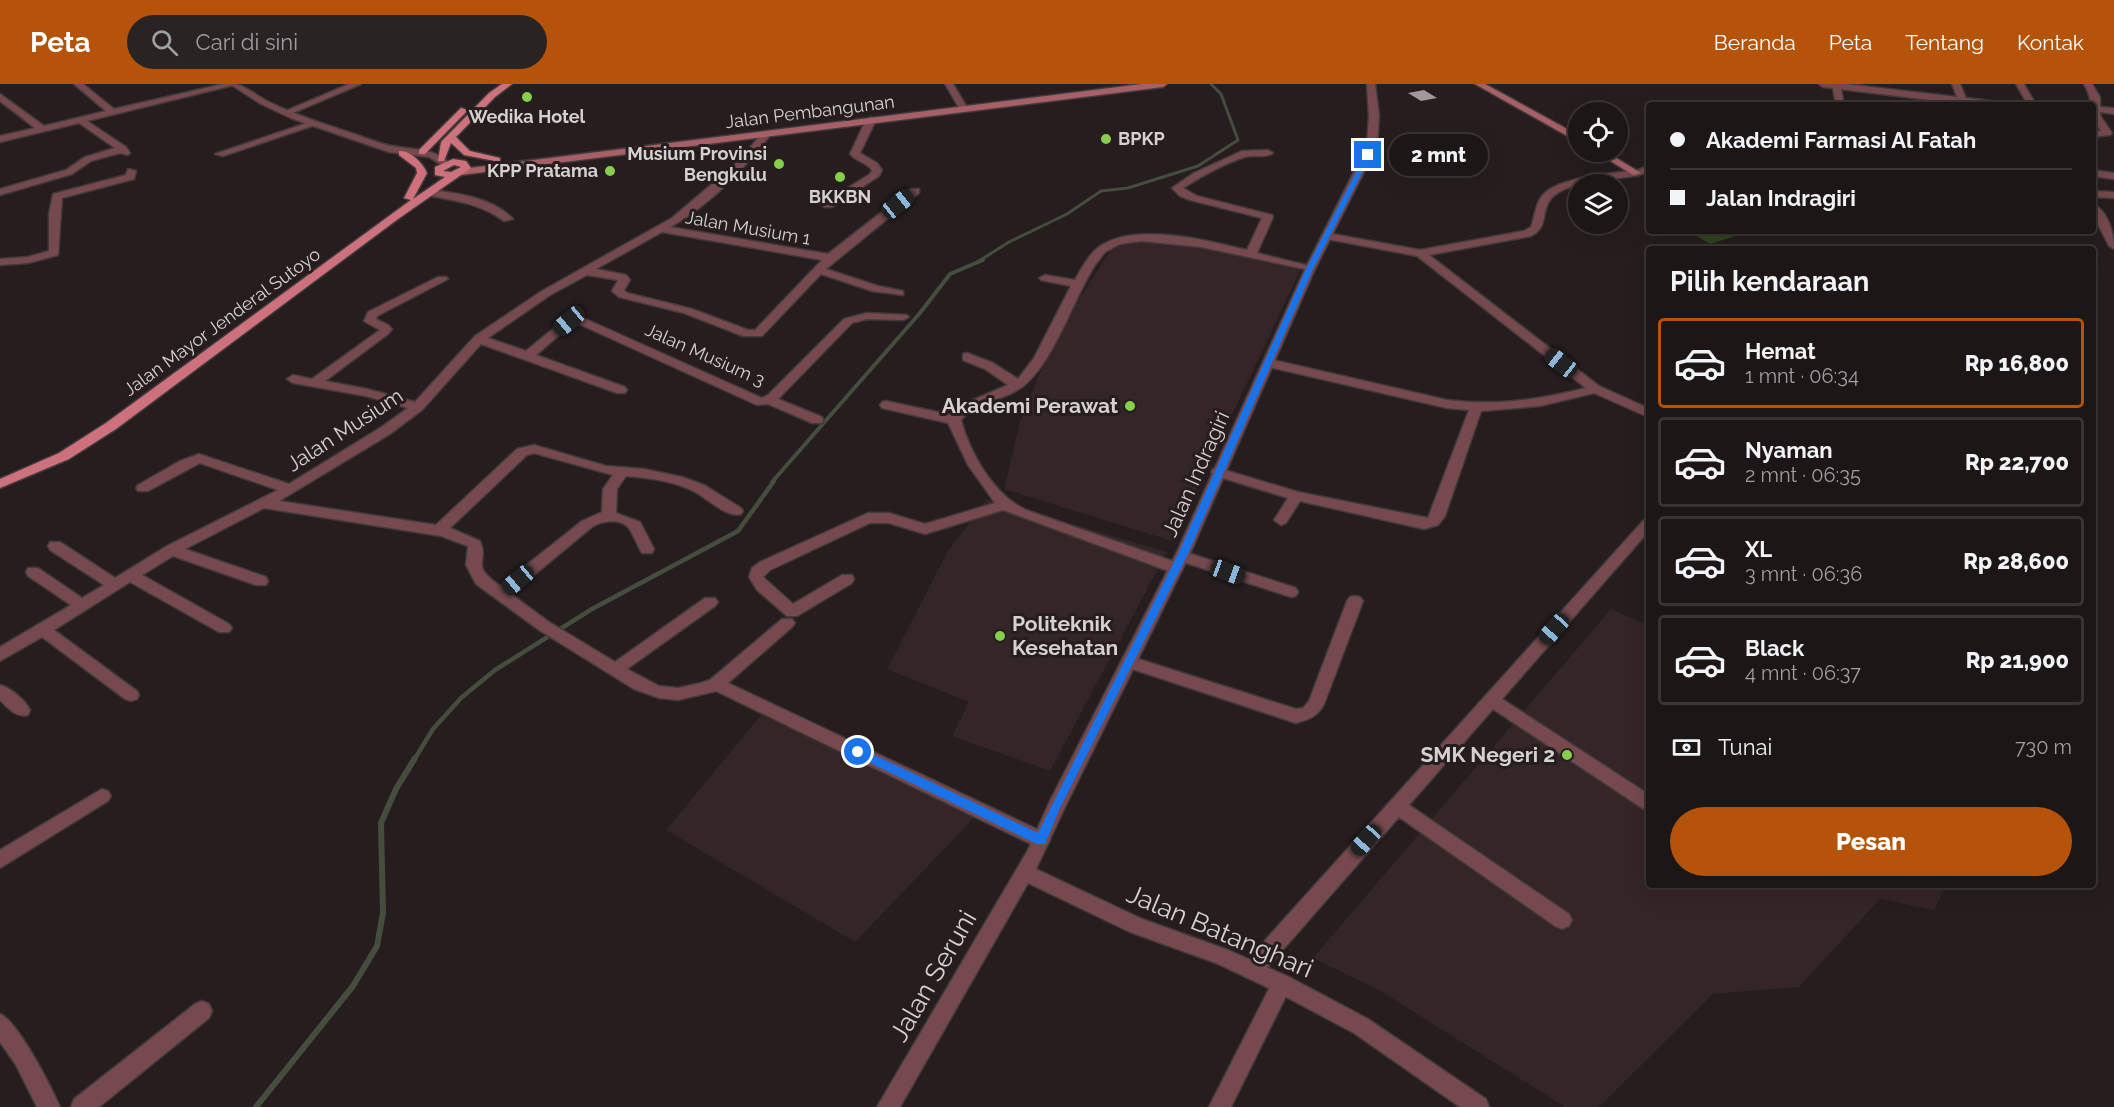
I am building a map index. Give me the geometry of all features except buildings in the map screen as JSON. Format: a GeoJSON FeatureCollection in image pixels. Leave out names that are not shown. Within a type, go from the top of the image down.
{"type":"FeatureCollection","features":[{"type":"Feature","properties":{"kind":"main road"},"geometry":{"type":"LineString","coordinates":[[422,152],[474,100],[494,84]]}},
{"type":"Feature","properties":{"kind":"main road"},"geometry":{"type":"LineString","coordinates":[[461,170],[443,166],[444,144],[452,138],[467,119],[508,84]]}},
{"type":"Feature","properties":{"kind":"main road","name":"Jalan Pembangunan"},"geometry":{"type":"LineString","coordinates":[[461,170],[497,160],[872,120],[1118,84]]}},
{"type":"Feature","properties":{"kind":"main road","name":"Jalan Pembangunan"},"geometry":{"type":"LineString","coordinates":[[461,170],[963,106],[1163,84]]}},
{"type":"Feature","properties":{"kind":"main road"},"geometry":{"type":"LineString","coordinates":[[1479,84],[1568,133]]}},
{"type":"Feature","properties":{"kind":"main road"},"geometry":{"type":"LineString","coordinates":[[452,138],[467,153],[497,160]]}},
{"type":"Feature","properties":{"kind":"main road"},"geometry":{"type":"LineString","coordinates":[[402,153],[420,167],[422,173],[409,198]]}},
{"type":"Feature","properties":{"kind":"main road"},"geometry":{"type":"LineString","coordinates":[[1618,162],[1636,172]]}},
{"type":"Feature","properties":{"kind":"main road","name":"Jalan Mayor Jenderal Sutoyo"},"geometry":{"type":"LineString","coordinates":[[0,474],[53,452],[102,422],[409,198],[443,166]]}},
{"type":"Feature","properties":{"kind":"main road","name":"Jalan Mayor Jenderal Sutoyo"},"geometry":{"type":"LineString","coordinates":[[0,484],[64,456],[111,426],[461,170]]}},
{"type":"Feature","properties":{"kind":"street"},"geometry":{"type":"LineString","coordinates":[[78,84],[113,113]]}},
{"type":"Feature","properties":{"kind":"street"},"geometry":{"type":"LineString","coordinates":[[0,139],[234,84],[247,94],[313,124],[402,153],[422,152],[443,166]]}},
{"type":"Feature","properties":{"kind":"street"},"geometry":{"type":"LineString","coordinates":[[285,113],[357,84]]}},
{"type":"Feature","properties":{"kind":"street"},"geometry":{"type":"LineString","coordinates":[[949,84],[963,106]]}},
{"type":"Feature","properties":{"kind":"street","name":"Jalan Indragiri"},"geometry":{"type":"LineString","coordinates":[[1025,872],[1179,562],[1310,269],[1372,146],[1374,116],[1371,84]]}},
{"type":"Feature","properties":{"kind":"street"},"geometry":{"type":"LineString","coordinates":[[1823,84],[1972,102]]}},
{"type":"Feature","properties":{"kind":"street"},"geometry":{"type":"LineString","coordinates":[[1901,84],[1905,94]]}},
{"type":"Feature","properties":{"kind":"street"},"geometry":{"type":"LineString","coordinates":[[1956,84],[1963,101]]}},
{"type":"Feature","properties":{"kind":"street"},"geometry":{"type":"LineString","coordinates":[[2020,84],[2030,102]]}},
{"type":"Feature","properties":{"kind":"street"},"geometry":{"type":"LineString","coordinates":[[2088,84],[2096,98],[2096,102]]}},
{"type":"Feature","properties":{"kind":"street"},"geometry":{"type":"LineString","coordinates":[[1836,85],[1842,102]]}},
{"type":"Feature","properties":{"kind":"street"},"geometry":{"type":"LineString","coordinates":[[0,97],[42,129]]}},
{"type":"Feature","properties":{"kind":"street"},"geometry":{"type":"LineString","coordinates":[[2096,114],[2114,111]]}},
{"type":"Feature","properties":{"kind":"street"},"geometry":{"type":"LineString","coordinates":[[2096,116],[2107,133],[2096,134]]}},
{"type":"Feature","properties":{"kind":"street"},"geometry":{"type":"LineString","coordinates":[[0,192],[69,172],[78,168],[87,159],[124,151],[93,133],[81,120]]}},
{"type":"Feature","properties":{"kind":"street"},"geometry":{"type":"LineString","coordinates":[[828,205],[874,176],[877,171],[874,165],[855,154],[872,120]]}},
{"type":"Feature","properties":{"kind":"street"},"geometry":{"type":"LineString","coordinates":[[220,154],[313,124]]}},
{"type":"Feature","properties":{"kind":"street","name":"Jalan Musium"},"geometry":{"type":"LineString","coordinates":[[4,647],[42,629],[172,550],[290,489],[356,450],[418,407],[479,339],[546,293],[661,229],[713,190],[742,163],[768,130]]}},
{"type":"Feature","properties":{"kind":"street"},"geometry":{"type":"LineString","coordinates":[[1250,256],[1268,218],[1200,199],[1181,192],[1178,188],[1197,175],[1245,153],[1268,153]]}},
{"type":"Feature","properties":{"kind":"street"},"geometry":{"type":"LineString","coordinates":[[1327,236],[1420,253],[1527,234],[1536,229],[1542,205],[1555,190],[1569,185],[1646,170]]}},
{"type":"Feature","properties":{"kind":"street"},"geometry":{"type":"LineString","coordinates":[[0,262],[28,260],[54,253],[54,214],[57,196],[131,177],[131,171]]}},
{"type":"Feature","properties":{"kind":"street"},"geometry":{"type":"LineString","coordinates":[[2096,174],[2114,176]]}},
{"type":"Feature","properties":{"kind":"street"},"geometry":{"type":"LineString","coordinates":[[585,271],[622,277],[624,279],[618,291],[623,295],[688,311],[736,331],[752,335],[764,330],[830,258],[915,191]]}},
{"type":"Feature","properties":{"kind":"street"},"geometry":{"type":"LineString","coordinates":[[430,193],[458,195],[490,207],[508,219]]}},
{"type":"Feature","properties":{"kind":"street"},"geometry":{"type":"LineString","coordinates":[[2096,194],[2114,195]]}},
{"type":"Feature","properties":{"kind":"street"},"geometry":{"type":"LineString","coordinates":[[2096,210],[2114,246]]}},
{"type":"Feature","properties":{"kind":"street","name":"Jalan Musium 1"},"geometry":{"type":"LineString","coordinates":[[661,229],[830,258]]}},
{"type":"Feature","properties":{"kind":"street"},"geometry":{"type":"LineString","coordinates":[[954,420],[959,412],[970,405],[1016,385],[1030,373],[1078,284],[1101,250],[1109,243],[1122,238],[1167,237],[1310,269]]}},
{"type":"Feature","properties":{"kind":"street"},"geometry":{"type":"LineString","coordinates":[[1420,253],[1595,389],[1646,412]]}},
{"type":"Feature","properties":{"kind":"street"},"geometry":{"type":"LineString","coordinates":[[818,270],[876,289],[899,293]]}},
{"type":"Feature","properties":{"kind":"street"},"geometry":{"type":"LineString","coordinates":[[1045,278],[1078,284]]}},
{"type":"Feature","properties":{"kind":"street"},"geometry":{"type":"LineString","coordinates":[[316,382],[384,332],[386,329],[384,327],[370,321],[372,314],[442,279]]}},
{"type":"Feature","properties":{"kind":"street","name":"Jalan Musium 3"},"geometry":{"type":"LineString","coordinates":[[528,356],[569,321],[581,320],[757,401],[770,400],[849,321],[867,316],[903,317]]}},
{"type":"Feature","properties":{"kind":"street"},"geometry":{"type":"LineString","coordinates":[[479,339],[621,390]]}},
{"type":"Feature","properties":{"kind":"street"},"geometry":{"type":"LineString","coordinates":[[967,357],[989,366],[1016,385]]}},
{"type":"Feature","properties":{"kind":"street"},"geometry":{"type":"LineString","coordinates":[[1269,363],[1447,404],[1476,408],[1517,407],[1595,389]]}},
{"type":"Feature","properties":{"kind":"street"},"geometry":{"type":"LineString","coordinates":[[293,379],[316,382],[418,407]]}},
{"type":"Feature","properties":{"kind":"street"},"geometry":{"type":"LineString","coordinates":[[770,400],[817,420]]}},
{"type":"Feature","properties":{"kind":"street"},"geometry":{"type":"LineString","coordinates":[[886,405],[954,420]]}},
{"type":"Feature","properties":{"kind":"street"},"geometry":{"type":"LineString","coordinates":[[1218,472],[1296,496],[1424,524],[1434,522],[1476,408]]}},
{"type":"Feature","properties":{"kind":"street"},"geometry":{"type":"LineString","coordinates":[[954,420],[965,447],[996,496],[1004,504],[1021,513],[1179,562],[1291,592]]}},
{"type":"Feature","properties":{"kind":"street"},"geometry":{"type":"LineString","coordinates":[[438,531],[527,449],[534,448],[622,472],[644,473],[682,481],[699,488],[736,511]]}},
{"type":"Feature","properties":{"kind":"street"},"geometry":{"type":"LineString","coordinates":[[143,489],[193,459],[199,458],[290,489]]}},
{"type":"Feature","properties":{"kind":"street"},"geometry":{"type":"LineString","coordinates":[[609,514],[610,489],[622,472]]}},
{"type":"Feature","properties":{"kind":"street"},"geometry":{"type":"LineString","coordinates":[[1281,520],[1296,496]]}},
{"type":"Feature","properties":{"kind":"street"},"geometry":{"type":"LineString","coordinates":[[261,502],[438,531],[469,539],[475,544],[473,565],[481,580],[543,626],[656,693],[678,696],[704,690],[716,684],[787,623]]}},
{"type":"Feature","properties":{"kind":"street"},"geometry":{"type":"LineString","coordinates":[[847,579],[792,612],[762,586],[756,577],[757,572],[765,566],[868,518],[888,518],[925,529],[1004,504]]}},
{"type":"Feature","properties":{"kind":"street"},"geometry":{"type":"LineString","coordinates":[[501,594],[587,524],[602,515],[609,514],[635,525],[647,549]]}},
{"type":"Feature","properties":{"kind":"street"},"geometry":{"type":"LineString","coordinates":[[1253,969],[1646,526]]}},
{"type":"Feature","properties":{"kind":"street"},"geometry":{"type":"LineString","coordinates":[[55,546],[115,585]]}},
{"type":"Feature","properties":{"kind":"street"},"geometry":{"type":"LineString","coordinates":[[172,550],[261,581]]}},
{"type":"Feature","properties":{"kind":"street"},"geometry":{"type":"LineString","coordinates":[[33,573],[82,605]]}},
{"type":"Feature","properties":{"kind":"street"},"geometry":{"type":"LineString","coordinates":[[131,576],[224,628]]}},
{"type":"Feature","properties":{"kind":"street"},"geometry":{"type":"LineString","coordinates":[[1129,662],[1296,716],[1308,713],[1316,704],[1355,601]]}},
{"type":"Feature","properties":{"kind":"street"},"geometry":{"type":"LineString","coordinates":[[615,670],[710,602]]}},
{"type":"Feature","properties":{"kind":"street"},"geometry":{"type":"LineString","coordinates":[[42,629],[131,695]]}},
{"type":"Feature","properties":{"kind":"street"},"geometry":{"type":"LineString","coordinates":[[716,684],[1041,840]]}},
{"type":"Feature","properties":{"kind":"street"},"geometry":{"type":"LineString","coordinates":[[0,691],[22,711]]}},
{"type":"Feature","properties":{"kind":"street"},"geometry":{"type":"LineString","coordinates":[[1492,699],[1646,802]]}},
{"type":"Feature","properties":{"kind":"street"},"geometry":{"type":"LineString","coordinates":[[0,860],[102,796]]}},
{"type":"Feature","properties":{"kind":"street"},"geometry":{"type":"LineString","coordinates":[[1397,806],[1562,920]]}},
{"type":"Feature","properties":{"kind":"street","name":"Jalan Batanghari"},"geometry":{"type":"LineString","coordinates":[[1025,872],[1137,926],[1253,969],[1282,984],[1361,1026],[1471,1105]]}},
{"type":"Feature","properties":{"kind":"street","name":"Jalan Seruni"},"geometry":{"type":"LineString","coordinates":[[894,1105],[1025,872]]}},
{"type":"Feature","properties":{"kind":"street"},"geometry":{"type":"LineString","coordinates":[[1220,1107],[1282,984]]}},
{"type":"Feature","properties":{"kind":"street"},"geometry":{"type":"LineString","coordinates":[[82,1107],[202,1011]]}},
{"type":"Feature","properties":{"kind":"street"},"geometry":{"type":"LineString","coordinates":[[0,1024],[23,1058],[49,1107]]}},
{"type":"Feature","properties":{"kind":"shaded area"},"geometry":{"type":"Polygon","coordinates":[[[1150,235],[1301,269],[1172,541],[1004,489],[1020,422],[1053,340],[1112,248],[1150,235]]]}},
{"type":"Feature","properties":{"kind":"shaded area"},"geometry":{"type":"Polygon","coordinates":[[[987,499],[1167,552],[1050,771],[952,736],[969,702],[887,669],[948,551],[987,499]]]}},
{"type":"Feature","properties":{"kind":"shaded area","name":"SMK Negeri 2"},"geometry":{"type":"Polygon","coordinates":[[[1611,609],[1646,624],[1646,888],[1945,888],[1934,910],[1880,899],[1799,987],[1713,994],[1599,1107],[1565,1107],[1382,992],[1313,958],[1611,609]]]}},
{"type":"Feature","properties":{"kind":"shaded area"},"geometry":{"type":"Polygon","coordinates":[[[761,715],[977,815],[855,942],[666,830],[761,715]]]}},
{"type":"Feature","properties":{"kind":"green space"},"geometry":{"type":"Polygon","coordinates":[[[1694,234],[1742,234],[1710,244],[1694,234]]]}},
{"type":"Feature","properties":{"kind":"waterway"},"geometry":{"type":"LineString","coordinates":[[979,261],[1009,242],[1067,214],[1101,191],[1128,188],[1198,166],[1238,140],[1221,94],[1211,84]]}},
{"type":"Feature","properties":{"kind":"waterway"},"geometry":{"type":"LineString","coordinates":[[772,482],[920,313],[950,274],[983,260]]}},
{"type":"Feature","properties":{"kind":"waterway"},"geometry":{"type":"LineString","coordinates":[[414,760],[433,729],[461,698],[495,670],[592,609],[738,531],[774,481]]}},
{"type":"Feature","properties":{"kind":"waterway"},"geometry":{"type":"LineString","coordinates":[[256,1107],[353,986],[377,946],[383,913],[381,823],[396,789],[415,758]]}},
{"type":"Feature","properties":{"kind":"place","name":"Wedika Hotel"},"geometry":{"type":"Point","coordinates":[527,97]}},
{"type":"Feature","properties":{"kind":"place","name":"BPKP"},"geometry":{"type":"Point","coordinates":[1106,139]}},
{"type":"Feature","properties":{"kind":"place","name":"Musium Provinsi Bengkulu"},"geometry":{"type":"Point","coordinates":[779,164]}},
{"type":"Feature","properties":{"kind":"place","name":"KPP Pratama"},"geometry":{"type":"Point","coordinates":[610,171]}},
{"type":"Feature","properties":{"kind":"place","name":"BKKBN"},"geometry":{"type":"Point","coordinates":[840,177]}},
{"type":"Feature","properties":{"kind":"place","name":"Akademi Perawat"},"geometry":{"type":"Point","coordinates":[1130,406]}},
{"type":"Feature","properties":{"kind":"place","name":"Politeknik Kesehatan"},"geometry":{"type":"Point","coordinates":[1000,636]}},
{"type":"Feature","properties":{"kind":"place","name":"SMK Negeri 2"},"geometry":{"type":"Point","coordinates":[1567,755]}},
{"type":"Feature","properties":{"kind":"route"},"geometry":{"type":"LineString","coordinates":[[858,752],[1041,840],[1182,556],[1310,269],[1368,155]]}}]}
